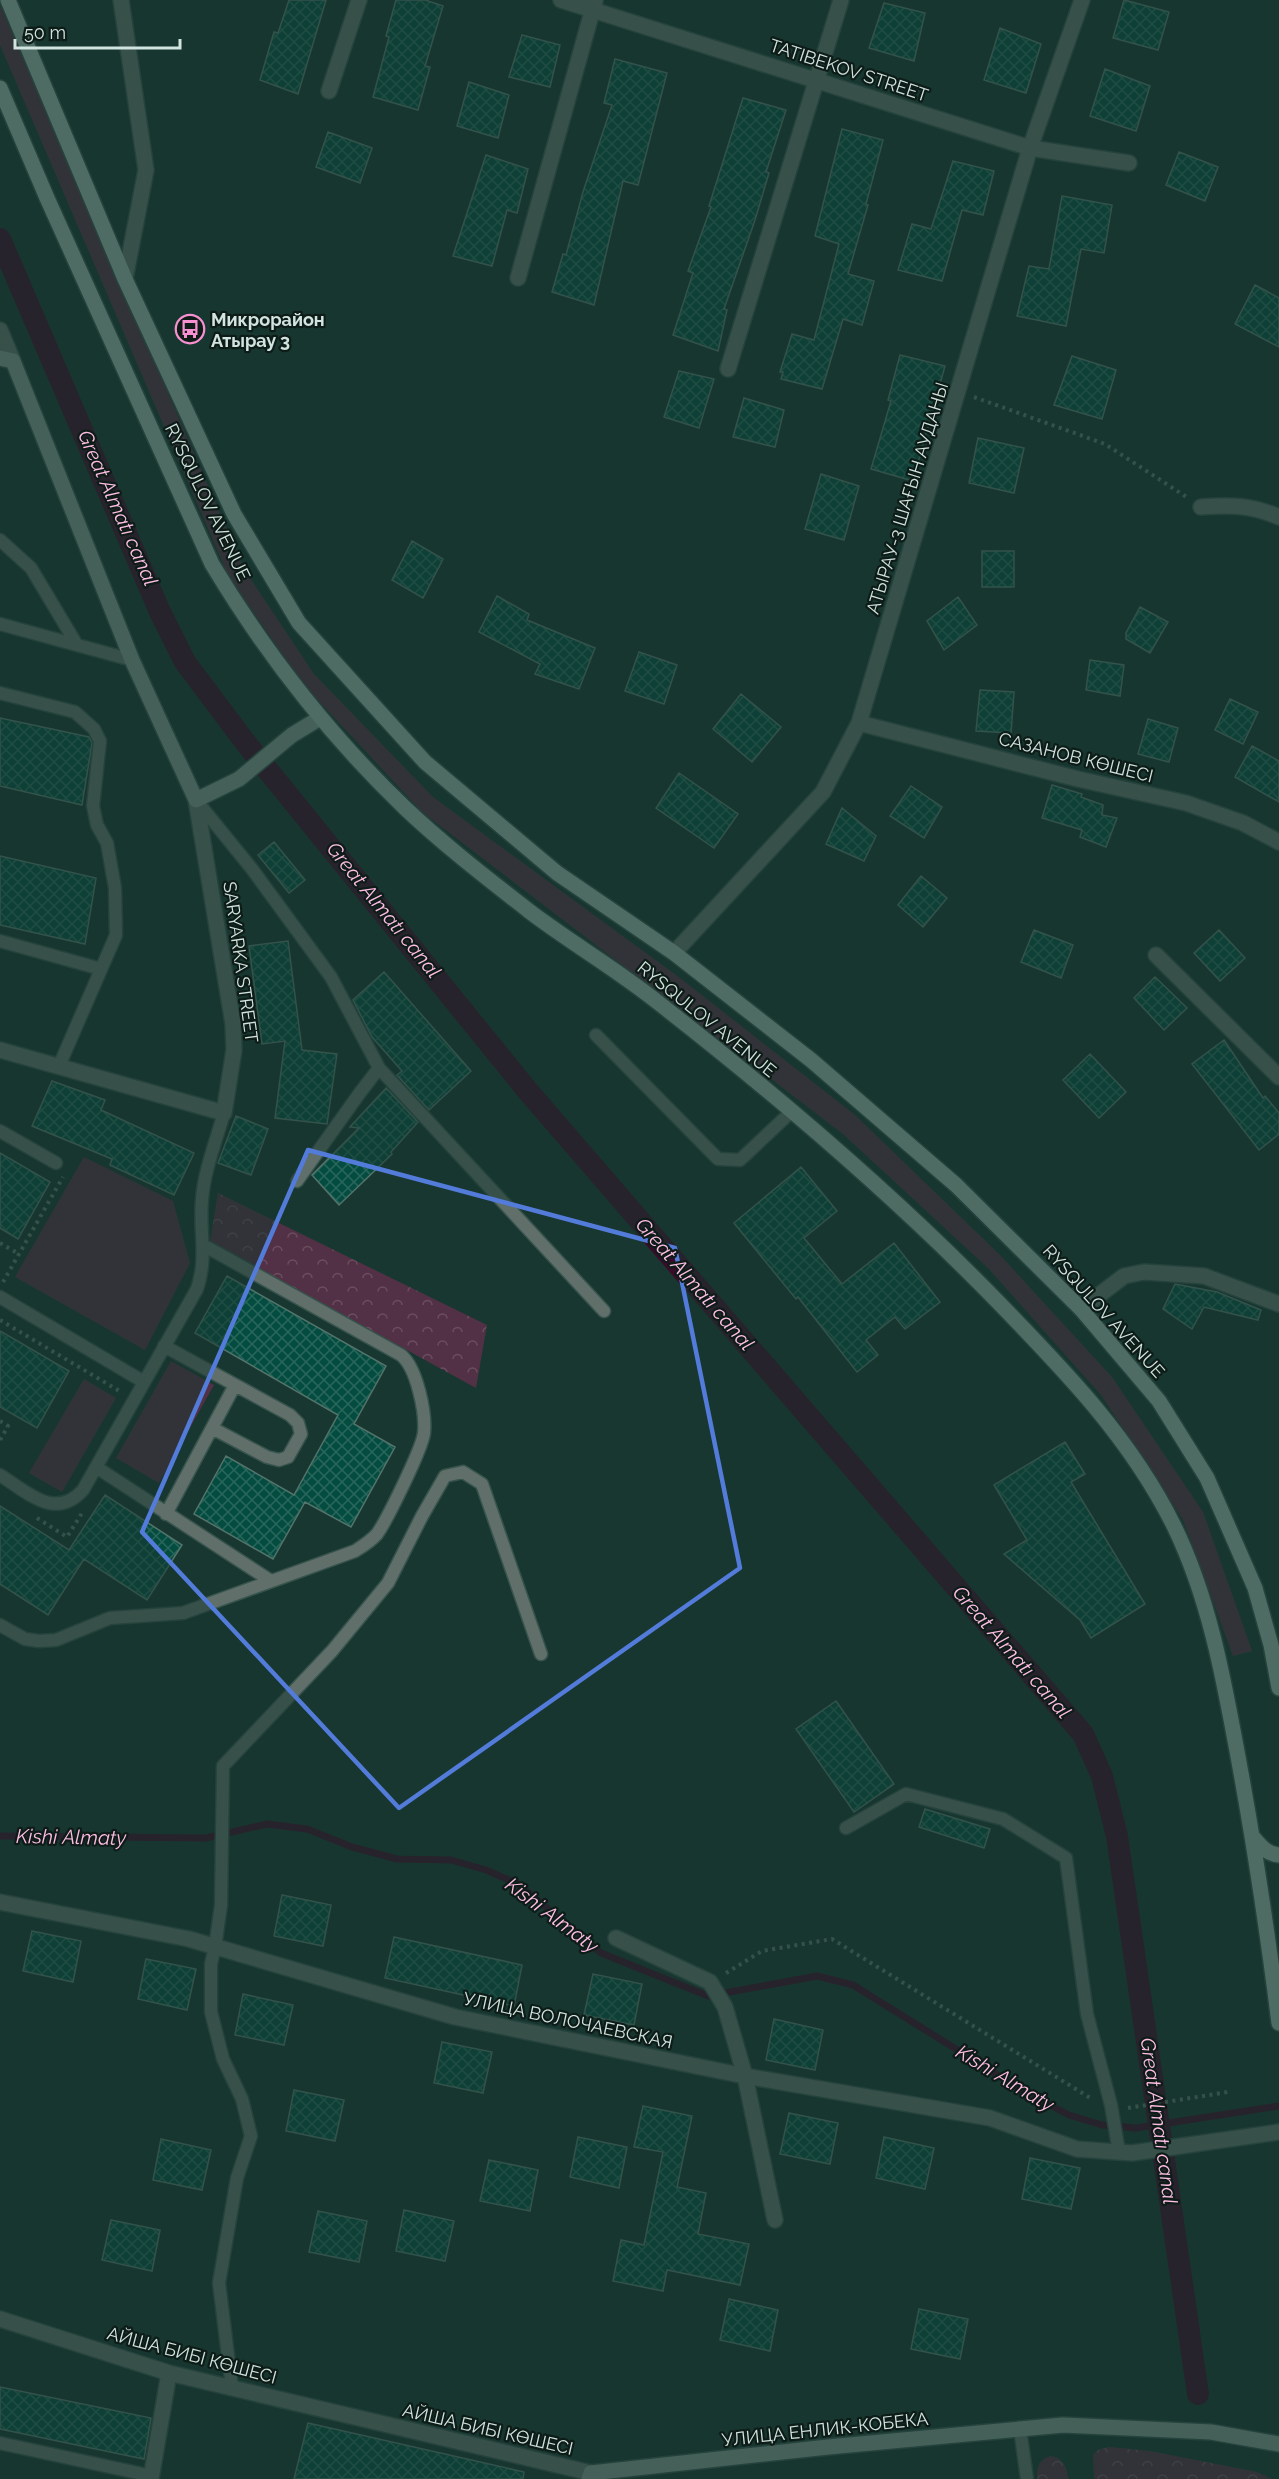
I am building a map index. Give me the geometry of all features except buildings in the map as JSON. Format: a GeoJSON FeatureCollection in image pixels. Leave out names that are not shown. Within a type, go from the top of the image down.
{"type":"FeatureCollection","features":[{"type":"Feature","properties":{"kind":"main road","name":"RYSQULOV AVENUE"},"geometry":{"type":"LineString","coordinates":[[8,0],[125,279],[234,514],[298,623],[425,762],[557,873],[674,953],[811,1060],[956,1185],[1081,1309],[1159,1401],[1207,1479],[1255,1588],[1271,1645],[1279,1688]]}},
{"type":"Feature","properties":{"kind":"main road","name":"RYSQULOV AVENUE"},"geometry":{"type":"LineString","coordinates":[[0,88],[47,198],[212,564],[241,612],[280,668],[320,718],[406,809],[470,863],[532,913],[657,1001],[889,1195],[946,1249],[1065,1371],[1120,1438],[1151,1483],[1176,1530],[1198,1586],[1217,1648],[1262,1893],[1279,2024]]}},
{"type":"Feature","properties":{"kind":"main road"},"geometry":{"type":"LineString","coordinates":[[1252,1836],[1262,1848],[1272,1855],[1279,1855]]}},
{"type":"Feature","properties":{"kind":"street"},"geometry":{"type":"LineString","coordinates":[[121,0],[146,170],[125,279]]}},
{"type":"Feature","properties":{"kind":"street"},"geometry":{"type":"LineString","coordinates":[[329,90],[359,0]]}},
{"type":"Feature","properties":{"kind":"street","name":"TATIBEKOV STREET"},"geometry":{"type":"LineString","coordinates":[[561,0],[594,5],[1030,148],[1129,163]]}},
{"type":"Feature","properties":{"kind":"street"},"geometry":{"type":"LineString","coordinates":[[728,369],[841,0]]}},
{"type":"Feature","properties":{"kind":"street","name":"АТЫРАУ-3 ШАҒЫН АУДАНЫ"},"geometry":{"type":"LineString","coordinates":[[674,953],[823,792],[859,723],[1030,148],[1082,0]]}},
{"type":"Feature","properties":{"kind":"street"},"geometry":{"type":"LineString","coordinates":[[518,278],[594,5]]}},
{"type":"Feature","properties":{"kind":"street"},"geometry":{"type":"LineString","coordinates":[[0,330],[7,360],[132,660],[196,800],[239,779],[292,735],[320,718]]}},
{"type":"Feature","properties":{"kind":"street"},"geometry":{"type":"LineString","coordinates":[[1202,507],[1235,505],[1258,508],[1279,517]]}},
{"type":"Feature","properties":{"kind":"street","name":"САЗАНОВ КӨШЕСІ"},"geometry":{"type":"LineString","coordinates":[[859,723],[1078,779],[1186,803],[1244,823],[1279,842]]}},
{"type":"Feature","properties":{"kind":"street","name":"SARYARKA STREET"},"geometry":{"type":"LineString","coordinates":[[196,800],[233,1024],[234,1050],[224,1113]]}},
{"type":"Feature","properties":{"kind":"street"},"geometry":{"type":"LineString","coordinates":[[1156,955],[1279,1077]]}},
{"type":"Feature","properties":{"kind":"street"},"geometry":{"type":"LineString","coordinates":[[0,1050],[224,1113]]}},
{"type":"Feature","properties":{"kind":"street"},"geometry":{"type":"LineString","coordinates":[[1081,1309],[1124,1276],[1144,1272],[1204,1276],[1279,1304]]}},
{"type":"Feature","properties":{"kind":"street","name":"УЛИЦА ВОЛОЧАЕВСКАЯ"},"geometry":{"type":"LineString","coordinates":[[0,1902],[189,1940],[455,2017],[746,2076],[990,2118],[1077,2149],[1122,2149],[1279,2132]]}},
{"type":"Feature","properties":{"kind":"street"},"geometry":{"type":"LineString","coordinates":[[616,1938],[710,1982],[725,2007],[746,2076],[775,2220]]}},
{"type":"Feature","properties":{"kind":"street","name":"АЙША БИБІ КӨШЕСІ"},"geometry":{"type":"LineString","coordinates":[[0,2319],[169,2373],[590,2476]]}},
{"type":"Feature","properties":{"kind":"street"},"geometry":{"type":"LineString","coordinates":[[151,2477],[169,2373]]}},
{"type":"Feature","properties":{"kind":"street","name":"УЛИЦА ЕНЛИК-КОБЕКА"},"geometry":{"type":"LineString","coordinates":[[590,2476],[828,2447],[1063,2425],[1211,2432],[1279,2444]]}},
{"type":"Feature","properties":{"kind":"lane"},"geometry":{"type":"LineString","coordinates":[[0,540],[31,568],[77,645]]}},
{"type":"Feature","properties":{"kind":"lane"},"geometry":{"type":"LineString","coordinates":[[0,624],[132,660]]}},
{"type":"Feature","properties":{"kind":"lane"},"geometry":{"type":"LineString","coordinates":[[0,693],[75,711],[94,729],[100,741],[93,806],[97,825],[107,843],[115,888],[116,935],[59,1066]]}},
{"type":"Feature","properties":{"kind":"lane"},"geometry":{"type":"LineString","coordinates":[[196,800],[252,869],[331,977],[379,1068],[604,1311]]}},
{"type":"Feature","properties":{"kind":"lane"},"geometry":{"type":"LineString","coordinates":[[0,941],[101,969]]}},
{"type":"Feature","properties":{"kind":"lane"},"geometry":{"type":"LineString","coordinates":[[596,1035],[718,1159],[740,1160],[791,1112]]}},
{"type":"Feature","properties":{"kind":"lane"},"geometry":{"type":"LineString","coordinates":[[297,1181],[379,1068]]}},
{"type":"Feature","properties":{"kind":"lane"},"geometry":{"type":"LineString","coordinates":[[0,1476],[39,1500],[49,1504],[61,1504],[77,1496],[96,1467],[197,1289],[202,1272],[204,1184],[224,1113]]}},
{"type":"Feature","properties":{"kind":"lane"},"geometry":{"type":"LineString","coordinates":[[0,1131],[56,1163]]}},
{"type":"Feature","properties":{"kind":"lane"},"geometry":{"type":"LineString","coordinates":[[0,1624],[25,1639],[56,1640],[110,1618],[183,1613],[355,1551],[369,1542],[377,1533],[419,1449],[424,1434],[415,1377],[411,1366],[401,1355],[203,1245]]}},
{"type":"Feature","properties":{"kind":"lane"},"geometry":{"type":"LineString","coordinates":[[0,1297],[144,1382]]}},
{"type":"Feature","properties":{"kind":"lane"},"geometry":{"type":"LineString","coordinates":[[164,1346],[295,1419],[301,1429],[301,1434],[293,1452],[284,1459],[274,1460],[212,1428]]}},
{"type":"Feature","properties":{"kind":"lane"},"geometry":{"type":"LineString","coordinates":[[166,1514],[235,1385]]}},
{"type":"Feature","properties":{"kind":"lane"},"geometry":{"type":"LineString","coordinates":[[96,1467],[271,1581]]}},
{"type":"Feature","properties":{"kind":"lane"},"geometry":{"type":"LineString","coordinates":[[232,2388],[219,2283],[237,2178],[251,2136],[242,2099],[223,2059],[211,2012],[211,1964],[216,1947],[221,1905],[223,1766],[332,1651],[388,1583],[445,1476],[463,1472],[482,1484],[541,1654]]}},
{"type":"Feature","properties":{"kind":"lane"},"geometry":{"type":"LineString","coordinates":[[846,1828],[906,1794],[1003,1819],[1066,1858],[1088,2014],[1122,2149]]}},
{"type":"Feature","properties":{"kind":"lane"},"geometry":{"type":"LineString","coordinates":[[1020,2429],[1027,2479]]}},
{"type":"Feature","properties":{"kind":"lane"},"geometry":{"type":"LineString","coordinates":[[0,2444],[151,2477]]}},
{"type":"Feature","properties":{"kind":"path"},"geometry":{"type":"LineString","coordinates":[[958,391],[1105,444],[1202,507]]}},
{"type":"Feature","properties":{"kind":"path"},"geometry":{"type":"LineString","coordinates":[[0,1288],[63,1178],[56,1163]]}},
{"type":"Feature","properties":{"kind":"path"},"geometry":{"type":"LineString","coordinates":[[0,1243],[19,1254]]}},
{"type":"Feature","properties":{"kind":"path"},"geometry":{"type":"LineString","coordinates":[[0,1320],[123,1393],[118,1403]]}},
{"type":"Feature","properties":{"kind":"path"},"geometry":{"type":"LineString","coordinates":[[0,1421],[8,1426],[0,1440]]}},
{"type":"Feature","properties":{"kind":"path"},"geometry":{"type":"LineString","coordinates":[[29,1512],[67,1537],[84,1510]]}},
{"type":"Feature","properties":{"kind":"path"},"geometry":{"type":"LineString","coordinates":[[710,1982],[762,1951],[832,1939],[1112,2111],[1228,2092]]}},
{"type":"Feature","properties":{"kind":"highlighted area"},"geometry":{"type":"Polygon","coordinates":[[[308,1150],[675,1248],[740,1568],[399,1808],[142,1532],[308,1150]]]}},
{"type":"Feature","properties":{"kind":"green space"},"geometry":{"type":"Polygon","coordinates":[[[0,5],[244,569],[314,674],[433,797],[680,978],[855,1115],[1000,1255],[1112,1377],[1203,1512],[1252,1651],[1233,1656],[1183,1520],[1101,1395],[989,1269],[843,1134],[422,812],[302,683],[228,575],[0,45],[0,5]]]}},
{"type":"Feature","properties":{"kind":"green space"},"geometry":{"type":"Polygon","coordinates":[[[84,1157],[173,1201],[190,1263],[145,1350],[15,1277],[84,1157]]]}},
{"type":"Feature","properties":{"kind":"green space"},"geometry":{"type":"Polygon","coordinates":[[[218,1193],[487,1325],[476,1388],[210,1242],[218,1193]]]}},
{"type":"Feature","properties":{"kind":"green space"},"geometry":{"type":"Polygon","coordinates":[[[171,1361],[214,1385],[159,1483],[116,1458],[171,1361]]]}},
{"type":"Feature","properties":{"kind":"green space"},"geometry":{"type":"Polygon","coordinates":[[[84,1379],[116,1398],[62,1492],[29,1473],[84,1379]]]}},
{"type":"Feature","properties":{"kind":"green space"},"geometry":{"type":"Polygon","coordinates":[[[1109,2447],[1150,2451],[1257,2472],[1272,2479],[1094,2479],[1093,2455],[1098,2450],[1109,2447]]]}},
{"type":"Feature","properties":{"kind":"green space"},"geometry":{"type":"Polygon","coordinates":[[[1050,2456],[1064,2463],[1068,2479],[1037,2479],[1039,2465],[1050,2456]]]}},
{"type":"Feature","properties":{"kind":"waterway","name":"Great Almatı canal"},"geometry":{"type":"LineString","coordinates":[[0,239],[160,612],[185,662],[245,742],[527,1090],[1083,1734],[1102,1776],[1117,1836],[1198,2394]]}},
{"type":"Feature","properties":{"kind":"waterway","name":"Kіshі Almaty"},"geometry":{"type":"LineString","coordinates":[[0,1836],[206,1838],[267,1824],[307,1829],[352,1847],[397,1859],[451,1860],[486,1870],[518,1884],[601,1953],[708,1996],[817,1976],[853,1985],[1030,2095],[1069,2115],[1102,2125],[1136,2128],[1279,2106]]}},
{"type":"Feature","properties":{"kind":"place","name":"Микрорайон Атырау 3"},"geometry":{"type":"Point","coordinates":[190,329]}}]}
